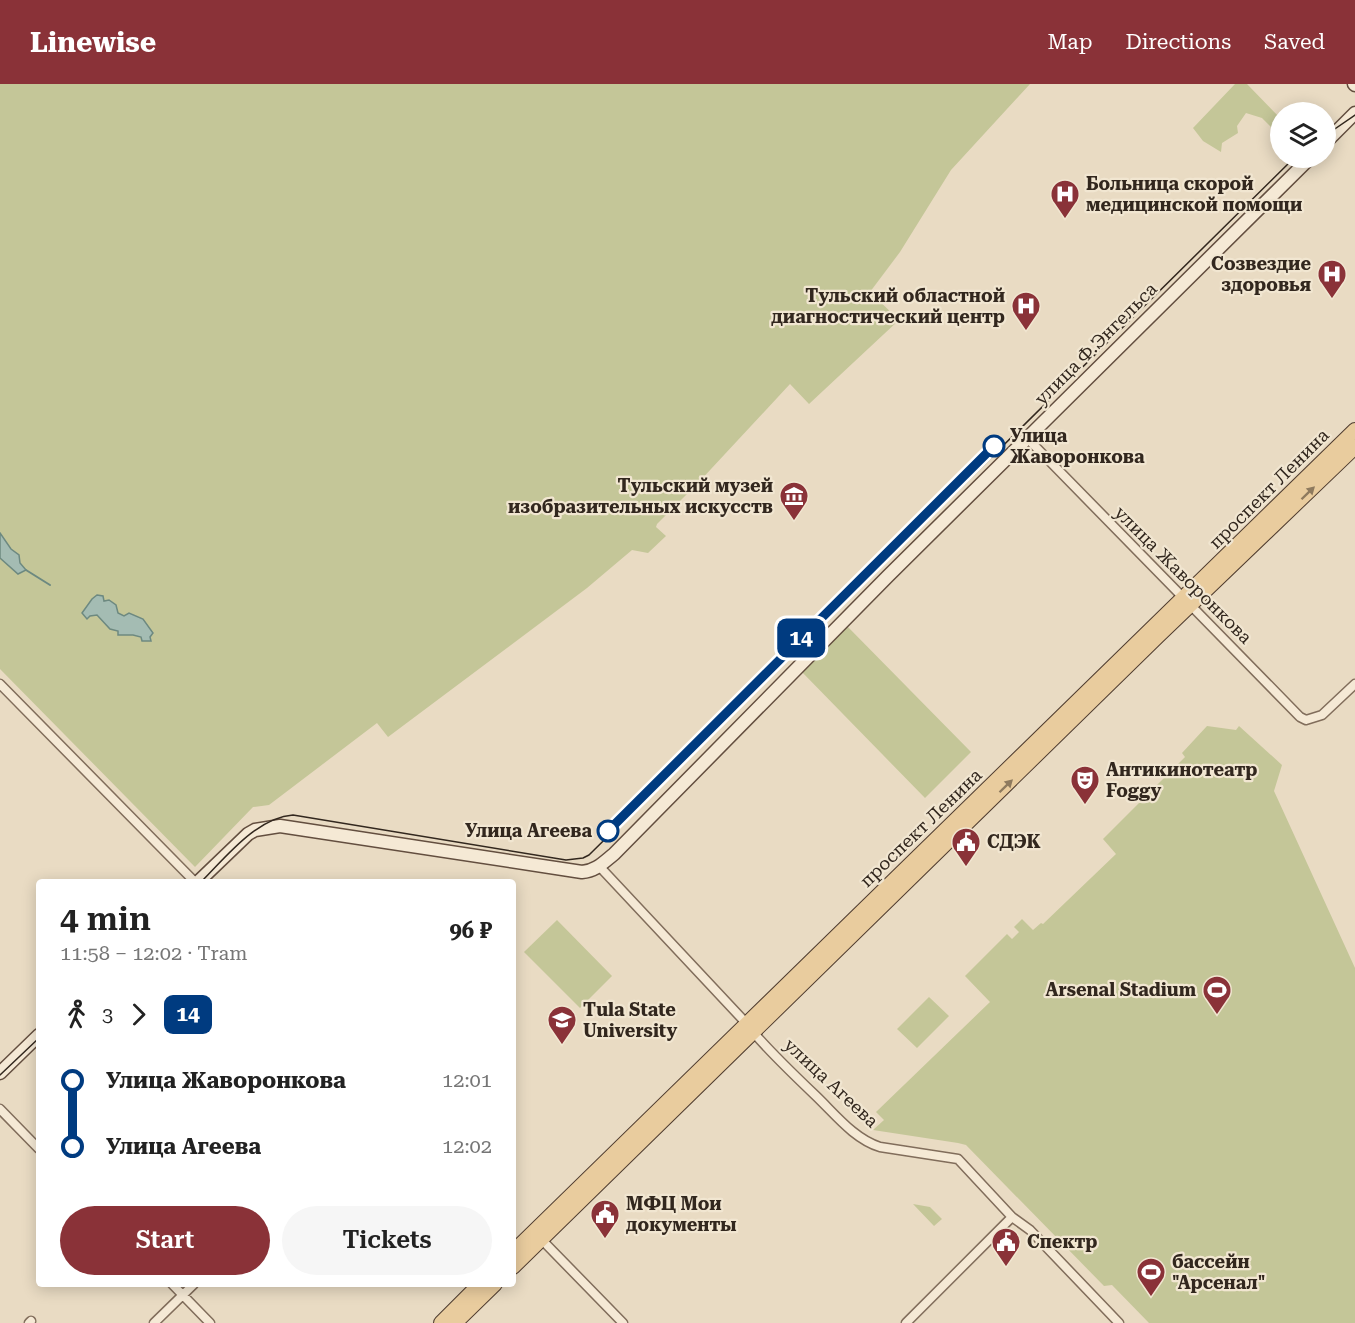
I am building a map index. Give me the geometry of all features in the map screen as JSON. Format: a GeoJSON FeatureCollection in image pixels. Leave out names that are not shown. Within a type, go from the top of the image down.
{"type":"FeatureCollection","features":[{"type":"Feature","properties":{"kind":"main road","name":"проспект Ленина"},"geometry":{"type":"LineString","coordinates":[[516,1250],[537,1235],[1186,602],[1355,430]]}},
{"type":"Feature","properties":{"kind":"main road","name":"проспект Ленина"},"geometry":{"type":"LineString","coordinates":[[1186,602],[1355,447]]}},
{"type":"Feature","properties":{"kind":"main road","name":"проспект Ленина"},"geometry":{"type":"LineString","coordinates":[[516,1263],[537,1235]]}},
{"type":"Feature","properties":{"kind":"main road"},"geometry":{"type":"LineString","coordinates":[[441,1323],[477,1287]]}},
{"type":"Feature","properties":{"kind":"main road"},"geometry":{"type":"LineString","coordinates":[[455,1323],[492,1287]]}},
{"type":"Feature","properties":{"kind":"street"},"geometry":{"type":"LineString","coordinates":[[1336,132],[1355,113]]}},
{"type":"Feature","properties":{"kind":"street","name":"улица Ф.Энгельса"},"geometry":{"type":"LineString","coordinates":[[598,867],[614,854],[1027,438],[1300,168]]}},
{"type":"Feature","properties":{"kind":"street","name":"улица Жаворонкова"},"geometry":{"type":"LineString","coordinates":[[1027,438],[1300,717],[1306,720],[1322,715],[1355,684]]}},
{"type":"Feature","properties":{"kind":"street"},"geometry":{"type":"LineString","coordinates":[[0,684],[194,879]]}},
{"type":"Feature","properties":{"kind":"street"},"geometry":{"type":"LineString","coordinates":[[200,879],[248,834],[255,830],[280,826],[582,872],[598,867]]}},
{"type":"Feature","properties":{"kind":"street","name":"улица Агеева"},"geometry":{"type":"LineString","coordinates":[[598,867],[770,1051],[850,1129],[869,1143],[880,1147],[958,1159],[1119,1323]]}},
{"type":"Feature","properties":{"kind":"street"},"geometry":{"type":"LineString","coordinates":[[0,1073],[36,1038]]}},
{"type":"Feature","properties":{"kind":"street"},"geometry":{"type":"LineString","coordinates":[[0,1109],[36,1146]]}},
{"type":"Feature","properties":{"kind":"street"},"geometry":{"type":"LineString","coordinates":[[906,1323],[1012,1216]]}},
{"type":"Feature","properties":{"kind":"street"},"geometry":{"type":"LineString","coordinates":[[537,1235],[623,1323]]}},
{"type":"Feature","properties":{"kind":"street"},"geometry":{"type":"LineString","coordinates":[[175,1287],[210,1323]]}},
{"type":"Feature","properties":{"kind":"street"},"geometry":{"type":"LineString","coordinates":[[154,1323],[191,1287]]}},
{"type":"Feature","properties":{"kind":"green space"},"geometry":{"type":"Polygon","coordinates":[[[0,84],[1030,84],[951,170],[900,252],[870,292],[899,320],[809,404],[790,384],[657,524],[656,527],[666,536],[648,553],[632,550],[587,588],[388,737],[377,723],[269,805],[253,807],[195,867],[0,669],[0,84]]]}},
{"type":"Feature","properties":{"kind":"green space"},"geometry":{"type":"Polygon","coordinates":[[[1235,84],[1247,84],[1270,108],[1270,126],[1262,118],[1246,113],[1237,126],[1238,133],[1222,143],[1221,152],[1203,141],[1193,128],[1235,84]]]}},
{"type":"Feature","properties":{"kind":"green space"},"geometry":{"type":"Polygon","coordinates":[[[847,626],[971,752],[925,798],[801,671],[847,626]]]}},
{"type":"Feature","properties":{"kind":"green space"},"geometry":{"type":"Polygon","coordinates":[[[1207,726],[1236,730],[1239,726],[1282,765],[1274,791],[1355,968],[1355,1323],[1149,1323],[1112,1285],[1104,1286],[966,1145],[873,1130],[884,1120],[876,1112],[990,1002],[965,976],[1007,934],[1012,939],[1019,932],[1014,927],[1022,919],[1033,930],[1041,923],[1043,924],[1116,854],[1103,839],[1185,757],[1182,753],[1207,726]]]}},
{"type":"Feature","properties":{"kind":"green space"},"geometry":{"type":"Polygon","coordinates":[[[557,920],[612,976],[580,1008],[524,952],[557,920]]]}},
{"type":"Feature","properties":{"kind":"green space"},"geometry":{"type":"Polygon","coordinates":[[[929,997],[949,1016],[917,1048],[897,1029],[929,997]]]}},
{"type":"Feature","properties":{"kind":"green space"},"geometry":{"type":"Polygon","coordinates":[[[913,1204],[930,1207],[942,1219],[934,1226],[913,1204]]]}},
{"type":"Feature","properties":{"kind":"shaded area"},"geometry":{"type":"Polygon","coordinates":[[[0,533],[11,549],[19,555],[20,563],[26,570],[18,574],[0,558],[0,533]]]}},
{"type":"Feature","properties":{"kind":"shaded area"},"geometry":{"type":"Polygon","coordinates":[[[97,595],[103,596],[104,601],[109,600],[116,605],[118,613],[124,616],[129,613],[143,619],[153,633],[150,637],[151,641],[142,641],[141,637],[133,635],[118,635],[118,631],[110,629],[97,615],[87,619],[82,613],[97,595]]]}},
{"type":"Feature","properties":{"kind":"waterway"},"geometry":{"type":"LineString","coordinates":[[26,570],[50,585]]}},
{"type":"Feature","properties":{"kind":"tram line"},"geometry":{"type":"LineString","coordinates":[[1336,128],[1355,115]]}},
{"type":"Feature","properties":{"kind":"tram line"},"geometry":{"type":"LineString","coordinates":[[204,879],[242,840],[254,831],[279,818],[293,815],[566,860],[589,855],[1284,168]]}},
{"type":"Feature","properties":{"kind":"tram line","name":"14"},"geometry":{"type":"LineString","coordinates":[[608,831],[994,446]]}},
{"type":"Feature","properties":{"kind":"tram line"},"geometry":{"type":"LineString","coordinates":[[0,1075],[36,1041]]}},
{"type":"Feature","properties":{"kind":"place","name":"Больница скорой медицинской помощи"},"geometry":{"type":"Point","coordinates":[1065,220]}},
{"type":"Feature","properties":{"kind":"place","name":"Созвездие здоровья"},"geometry":{"type":"Point","coordinates":[1332,300]}},
{"type":"Feature","properties":{"kind":"place","name":"Тульский областной диагностический центр"},"geometry":{"type":"Point","coordinates":[1026,332]}},
{"type":"Feature","properties":{"kind":"place","name":"Улица Жаворонкова"},"geometry":{"type":"Point","coordinates":[994,446]}},
{"type":"Feature","properties":{"kind":"place","name":"Тульский музей изобразительных искусств"},"geometry":{"type":"Point","coordinates":[794,522]}},
{"type":"Feature","properties":{"kind":"place","name":"Антикинотеатр Foggy"},"geometry":{"type":"Point","coordinates":[1085,806]}},
{"type":"Feature","properties":{"kind":"place","name":"Улица Агеева"},"geometry":{"type":"Point","coordinates":[608,831]}},
{"type":"Feature","properties":{"kind":"place","name":"СДЭК"},"geometry":{"type":"Point","coordinates":[966,868]}},
{"type":"Feature","properties":{"kind":"place","name":"Arsenal Stadium"},"geometry":{"type":"Point","coordinates":[1217,1016]}},
{"type":"Feature","properties":{"kind":"place","name":"Tula State University"},"geometry":{"type":"Point","coordinates":[562,1046]}},
{"type":"Feature","properties":{"kind":"place","name":"МФЦ Мои документы"},"geometry":{"type":"Point","coordinates":[605,1240]}},
{"type":"Feature","properties":{"kind":"place","name":"Спектр"},"geometry":{"type":"Point","coordinates":[1006,1268]}},
{"type":"Feature","properties":{"kind":"place","name":"бассейн \"Арсенал\""},"geometry":{"type":"Point","coordinates":[1151,1298]}}]}
